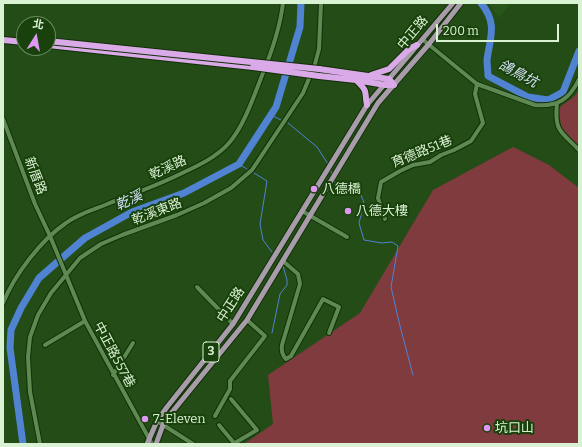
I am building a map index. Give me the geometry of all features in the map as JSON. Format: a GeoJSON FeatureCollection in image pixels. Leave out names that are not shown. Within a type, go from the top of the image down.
{"type":"FeatureCollection","features":[{"type":"Feature","properties":{"kind":"highway"},"geometry":{"type":"LineString","coordinates":[[3,36],[16,37]]}},
{"type":"Feature","properties":{"kind":"highway"},"geometry":{"type":"LineString","coordinates":[[3,40],[16,41]]}},
{"type":"Feature","properties":{"kind":"highway"},"geometry":{"type":"LineString","coordinates":[[56,42],[319,69],[368,75],[392,82]]}},
{"type":"Feature","properties":{"kind":"highway"},"geometry":{"type":"LineString","coordinates":[[368,75],[381,73],[389,69],[409,48],[417,45]]}},
{"type":"Feature","properties":{"kind":"highway"},"geometry":{"type":"LineString","coordinates":[[56,46],[253,67],[385,85],[392,82]]}},
{"type":"Feature","properties":{"kind":"highway"},"geometry":{"type":"LineString","coordinates":[[356,80],[366,90],[367,105]]}},
{"type":"Feature","properties":{"kind":"main road","name":"中正路"},"geometry":{"type":"LineString","coordinates":[[156,444],[163,425],[173,411],[247,320],[339,165],[392,82],[417,45],[453,3]]}},
{"type":"Feature","properties":{"kind":"main road","name":"中正路"},"geometry":{"type":"LineString","coordinates":[[392,82],[428,44],[461,3]]}},
{"type":"Feature","properties":{"kind":"main road","name":"3"},"geometry":{"type":"LineString","coordinates":[[367,105],[385,85]]}},
{"type":"Feature","properties":{"kind":"main road","name":"中正路"},"geometry":{"type":"LineString","coordinates":[[150,442],[157,421],[233,324],[367,105]]}},
{"type":"Feature","properties":{"kind":"main road"},"geometry":{"type":"LineString","coordinates":[[245,304],[254,308]]}},
{"type":"Feature","properties":{"kind":"street","name":"乾溪路"},"geometry":{"type":"LineString","coordinates":[[3,302],[15,280],[33,255],[67,222],[86,212],[153,187],[188,171],[213,157],[229,144],[243,121],[268,60],[281,16],[283,3]]}},
{"type":"Feature","properties":{"kind":"street","name":"乾溪東路"},"geometry":{"type":"LineString","coordinates":[[40,444],[30,392],[28,357],[30,337],[38,315],[51,292],[65,273],[80,258],[101,244],[122,235],[178,216],[231,188],[252,170],[304,94],[309,82],[318,49],[320,3]]}},
{"type":"Feature","properties":{"kind":"street"},"geometry":{"type":"LineString","coordinates":[[422,39],[477,84],[535,105],[544,106],[557,103],[569,96],[579,79]]}},
{"type":"Feature","properties":{"kind":"street","name":"育德路51巷"},"geometry":{"type":"LineString","coordinates":[[385,219],[378,198],[381,182],[413,165],[430,162],[441,155],[471,141],[482,123],[475,94],[477,84]]}},
{"type":"Feature","properties":{"kind":"street"},"geometry":{"type":"LineString","coordinates":[[557,103],[556,124],[563,135],[579,150]]}},
{"type":"Feature","properties":{"kind":"street","name":"新厝路"},"geometry":{"type":"LineString","coordinates":[[3,119],[35,204],[65,273]]}},
{"type":"Feature","properties":{"kind":"street"},"geometry":{"type":"LineString","coordinates":[[302,211],[347,237]]}},
{"type":"Feature","properties":{"kind":"street"},"geometry":{"type":"LineString","coordinates":[[283,261],[298,274],[300,284],[281,349],[283,357],[286,359],[291,356],[322,300],[340,307],[329,333]]}},
{"type":"Feature","properties":{"kind":"street","name":"中正路557巷"},"geometry":{"type":"LineString","coordinates":[[65,273],[85,321],[150,442]]}},
{"type":"Feature","properties":{"kind":"street"},"geometry":{"type":"LineString","coordinates":[[198,287],[233,324]]}},
{"type":"Feature","properties":{"kind":"street"},"geometry":{"type":"LineString","coordinates":[[215,416],[230,389],[230,381],[265,336],[247,320]]}},
{"type":"Feature","properties":{"kind":"street"},"geometry":{"type":"LineString","coordinates":[[44,345],[85,321]]}},
{"type":"Feature","properties":{"kind":"street"},"geometry":{"type":"LineString","coordinates":[[113,375],[133,343]]}},
{"type":"Feature","properties":{"kind":"street"},"geometry":{"type":"LineString","coordinates":[[219,425],[234,444],[257,430],[231,399]]}},
{"type":"Feature","properties":{"kind":"street"},"geometry":{"type":"LineString","coordinates":[[157,421],[193,444]]}},
{"type":"Feature","properties":{"kind":"shaded area"},"geometry":{"type":"Polygon","coordinates":[[[488,3],[511,3],[499,18],[488,3]]]}},
{"type":"Feature","properties":{"kind":"shaded area"},"geometry":{"type":"Polygon","coordinates":[[[579,89],[579,147],[561,128],[559,109],[572,99],[579,89]]]}},
{"type":"Feature","properties":{"kind":"shaded area"},"geometry":{"type":"Polygon","coordinates":[[[513,147],[549,165],[579,188],[579,444],[244,444],[273,424],[268,375],[360,313],[433,190],[513,147]]]}},
{"type":"Feature","properties":{"kind":"waterway","name":"乾溪"},"geometry":{"type":"LineString","coordinates":[[23,444],[10,348],[11,330],[21,308],[39,278],[85,238],[132,212],[184,193],[239,164],[276,107],[300,27],[301,3]]}},
{"type":"Feature","properties":{"kind":"waterway","name":"鴿鳥坑"},"geometry":{"type":"LineString","coordinates":[[481,3],[490,18],[492,31],[487,60],[488,76],[528,97],[548,100],[563,92],[579,51]]}},
{"type":"Feature","properties":{"kind":"waterway"},"geometry":{"type":"LineString","coordinates":[[271,115],[281,120]]}},
{"type":"Feature","properties":{"kind":"waterway"},"geometry":{"type":"LineString","coordinates":[[288,123],[317,147],[328,164]]}},
{"type":"Feature","properties":{"kind":"waterway"},"geometry":{"type":"LineString","coordinates":[[239,164],[247,169]]}},
{"type":"Feature","properties":{"kind":"waterway"},"geometry":{"type":"LineString","coordinates":[[330,168],[332,175]]}},
{"type":"Feature","properties":{"kind":"waterway"},"geometry":{"type":"LineString","coordinates":[[254,173],[267,181],[260,224],[263,240],[272,252]]}},
{"type":"Feature","properties":{"kind":"waterway"},"geometry":{"type":"LineString","coordinates":[[334,180],[336,184],[361,195],[364,203],[359,223],[364,240],[382,243],[392,242],[398,246],[391,287],[413,375]]}},
{"type":"Feature","properties":{"kind":"waterway"},"geometry":{"type":"LineString","coordinates":[[272,333],[280,294],[287,285],[283,266]]}},
{"type":"Feature","properties":{"kind":"place","name":"八德橋"},"geometry":{"type":"Point","coordinates":[314,189]}},
{"type":"Feature","properties":{"kind":"place","name":"八德大樓"},"geometry":{"type":"Point","coordinates":[348,211]}},
{"type":"Feature","properties":{"kind":"place","name":"7-Eleven"},"geometry":{"type":"Point","coordinates":[145,419]}},
{"type":"Feature","properties":{"kind":"place","name":"坑口山"},"geometry":{"type":"Point","coordinates":[487,428]}}]}
